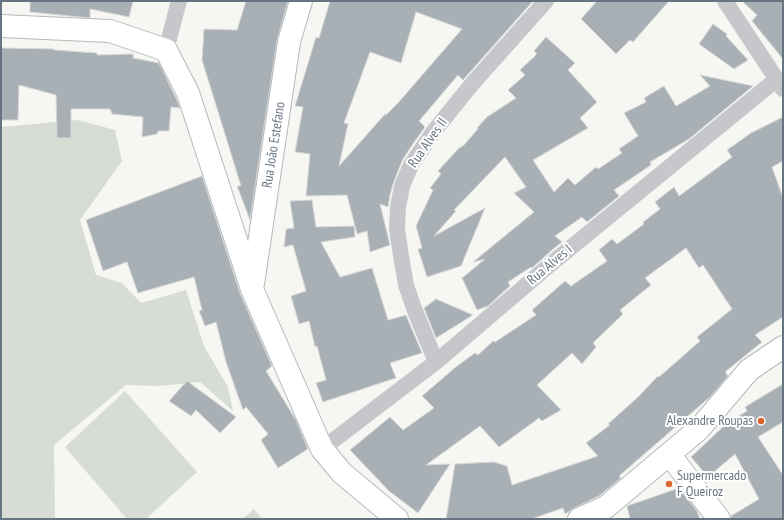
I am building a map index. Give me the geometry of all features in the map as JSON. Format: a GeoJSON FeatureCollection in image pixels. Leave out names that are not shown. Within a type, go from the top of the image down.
{"type":"FeatureCollection","features":[{"type":"Feature","properties":{"kind":"street"},"geometry":{"type":"LineString","coordinates":[[179,1],[166,50],[188,93],[252,289],[322,449],[342,474],[397,519]]}},
{"type":"Feature","properties":{"kind":"street","name":"Rua João Estefano"},"geometry":{"type":"LineString","coordinates":[[252,289],[289,42],[301,1]]}},
{"type":"Feature","properties":{"kind":"street","name":"Rua Alves II"},"geometry":{"type":"LineString","coordinates":[[436,362],[406,285],[397,229],[398,207],[402,186],[411,165],[434,131],[472,84],[546,1]]}},
{"type":"Feature","properties":{"kind":"street"},"geometry":{"type":"LineString","coordinates":[[724,1],[780,84]]}},
{"type":"Feature","properties":{"kind":"street"},"geometry":{"type":"LineString","coordinates":[[1,26],[110,32],[166,50]]}},
{"type":"Feature","properties":{"kind":"street","name":"Rua Alves I"},"geometry":{"type":"LineString","coordinates":[[322,449],[436,362],[552,263],[780,84]]}},
{"type":"Feature","properties":{"kind":"street"},"geometry":{"type":"LineString","coordinates":[[579,519],[606,507],[699,429],[749,370],[783,347]]}},
{"type":"Feature","properties":{"kind":"street"},"geometry":{"type":"LineString","coordinates":[[669,454],[719,519]]}},
{"type":"Feature","properties":{"kind":"shaded area"},"geometry":{"type":"Polygon","coordinates":[[[78,120],[115,130],[122,161],[80,220],[96,275],[122,283],[141,303],[186,290],[204,346],[228,387],[233,411],[200,382],[159,386],[126,385],[54,445],[55,519],[1,519],[1,127],[78,120]]]}},
{"type":"Feature","properties":{"kind":"shaded area"},"geometry":{"type":"Polygon","coordinates":[[[125,391],[197,472],[146,519],[127,519],[65,447],[125,391]]]}},
{"type":"Feature","properties":{"kind":"shaded area"},"geometry":{"type":"Polygon","coordinates":[[[254,509],[262,519],[242,519],[254,509]]]}},
{"type":"Feature","properties":{"kind":"building"},"geometry":{"type":"Polygon","coordinates":[[[30,1],[133,1],[129,17],[90,9],[90,18],[30,12],[30,1]]]}},
{"type":"Feature","properties":{"kind":"building"},"geometry":{"type":"Polygon","coordinates":[[[246,1],[288,1],[277,40],[250,220],[237,186],[241,186],[202,60],[204,29],[237,30],[246,1]]]}},
{"type":"Feature","properties":{"kind":"building"},"geometry":{"type":"Polygon","coordinates":[[[330,1],[533,1],[463,80],[458,75],[419,121],[425,127],[402,161],[393,184],[388,207],[380,204],[390,245],[370,252],[367,231],[357,234],[347,195],[306,196],[310,154],[295,152],[303,107],[295,106],[316,37],[319,38],[330,1]],[[416,12],[401,63],[370,52],[344,123],[348,124],[339,166],[386,113],[385,116],[398,103],[462,29],[416,12]]]}},
{"type":"Feature","properties":{"kind":"building"},"geometry":{"type":"Polygon","coordinates":[[[597,1],[669,1],[633,42],[630,40],[616,54],[581,19],[597,1]]]}},
{"type":"Feature","properties":{"kind":"building"},"geometry":{"type":"Polygon","coordinates":[[[742,1],[783,1],[783,59],[752,21],[757,15],[742,1]]]}},
{"type":"Feature","properties":{"kind":"building"},"geometry":{"type":"Polygon","coordinates":[[[713,24],[727,34],[726,36],[748,60],[734,69],[699,44],[713,24]]]}},
{"type":"Feature","properties":{"kind":"building"},"geometry":{"type":"Polygon","coordinates":[[[546,37],[575,63],[568,70],[597,102],[580,118],[588,128],[533,160],[554,192],[568,178],[575,185],[596,167],[598,169],[622,153],[619,149],[638,136],[624,113],[646,102],[644,98],[664,86],[676,106],[710,86],[700,75],[753,86],[689,139],[650,162],[651,165],[614,190],[619,196],[587,222],[582,217],[555,236],[562,242],[532,268],[531,267],[508,282],[510,286],[488,306],[477,310],[462,278],[485,259],[473,262],[534,212],[514,193],[526,187],[505,157],[454,210],[456,211],[434,236],[485,208],[461,266],[427,277],[418,249],[422,248],[416,226],[433,190],[430,188],[441,174],[438,171],[458,149],[464,145],[487,117],[516,98],[508,90],[525,75],[520,70],[537,54],[534,51],[546,37]]]}},
{"type":"Feature","properties":{"kind":"building"},"geometry":{"type":"Polygon","coordinates":[[[1,48],[54,49],[97,53],[97,55],[133,54],[133,58],[159,63],[180,108],[171,107],[169,131],[158,131],[157,134],[142,137],[143,117],[112,114],[110,109],[71,109],[71,138],[57,138],[56,95],[19,85],[18,120],[1,120],[1,48]]]}},
{"type":"Feature","properties":{"kind":"building"},"geometry":{"type":"Polygon","coordinates":[[[783,117],[783,161],[772,167],[783,198],[783,317],[755,335],[762,342],[725,372],[728,376],[711,396],[619,476],[621,478],[599,496],[565,514],[563,508],[531,519],[446,519],[455,464],[494,462],[507,466],[512,485],[598,456],[586,443],[610,425],[608,424],[638,397],[658,376],[659,377],[700,341],[697,337],[732,309],[703,265],[699,268],[686,248],[645,278],[651,285],[620,310],[623,314],[593,343],[596,347],[582,364],[572,353],[537,385],[561,410],[542,421],[539,418],[499,447],[480,426],[426,465],[450,464],[418,513],[389,491],[350,450],[390,417],[403,430],[434,408],[422,396],[457,366],[475,353],[478,355],[493,341],[495,342],[536,315],[532,310],[565,281],[571,286],[607,261],[599,250],[612,239],[617,244],[644,224],[643,222],[660,209],[655,202],[674,187],[679,196],[732,157],[727,150],[751,133],[783,117]]]}},
{"type":"Feature","properties":{"kind":"building"},"geometry":{"type":"Polygon","coordinates":[[[202,176],[240,293],[272,366],[266,371],[296,420],[308,449],[278,468],[261,440],[268,434],[246,407],[243,410],[226,362],[216,322],[205,326],[199,311],[202,310],[194,277],[138,293],[127,262],[103,271],[86,220],[202,176]]]}},
{"type":"Feature","properties":{"kind":"building"},"geometry":{"type":"Polygon","coordinates":[[[312,200],[316,227],[354,226],[355,237],[321,242],[340,277],[372,268],[388,320],[406,315],[422,353],[390,363],[396,378],[323,402],[316,383],[326,380],[317,346],[315,347],[309,321],[299,324],[291,296],[306,291],[293,245],[284,247],[286,229],[294,228],[290,201],[312,200]]]}},
{"type":"Feature","properties":{"kind":"building"},"geometry":{"type":"Polygon","coordinates":[[[436,299],[473,315],[436,338],[424,308],[436,299]]]}},
{"type":"Feature","properties":{"kind":"building"},"geometry":{"type":"Polygon","coordinates":[[[187,381],[236,417],[220,433],[196,410],[191,416],[169,401],[187,381]]]}},
{"type":"Feature","properties":{"kind":"building"},"geometry":{"type":"Polygon","coordinates":[[[783,384],[783,422],[758,437],[783,475],[783,519],[731,519],[731,516],[759,499],[735,454],[708,477],[691,457],[727,423],[747,411],[745,407],[783,384]]]}},
{"type":"Feature","properties":{"kind":"building"},"geometry":{"type":"Polygon","coordinates":[[[679,488],[697,511],[700,519],[630,519],[627,506],[679,488]]]}},
{"type":"Feature","properties":{"kind":"place","name":"Alexandre Roupas"},"geometry":{"type":"Point","coordinates":[761,421]}},
{"type":"Feature","properties":{"kind":"place","name":"Supermercado F Queiroz"},"geometry":{"type":"Point","coordinates":[669,484]}}]}
